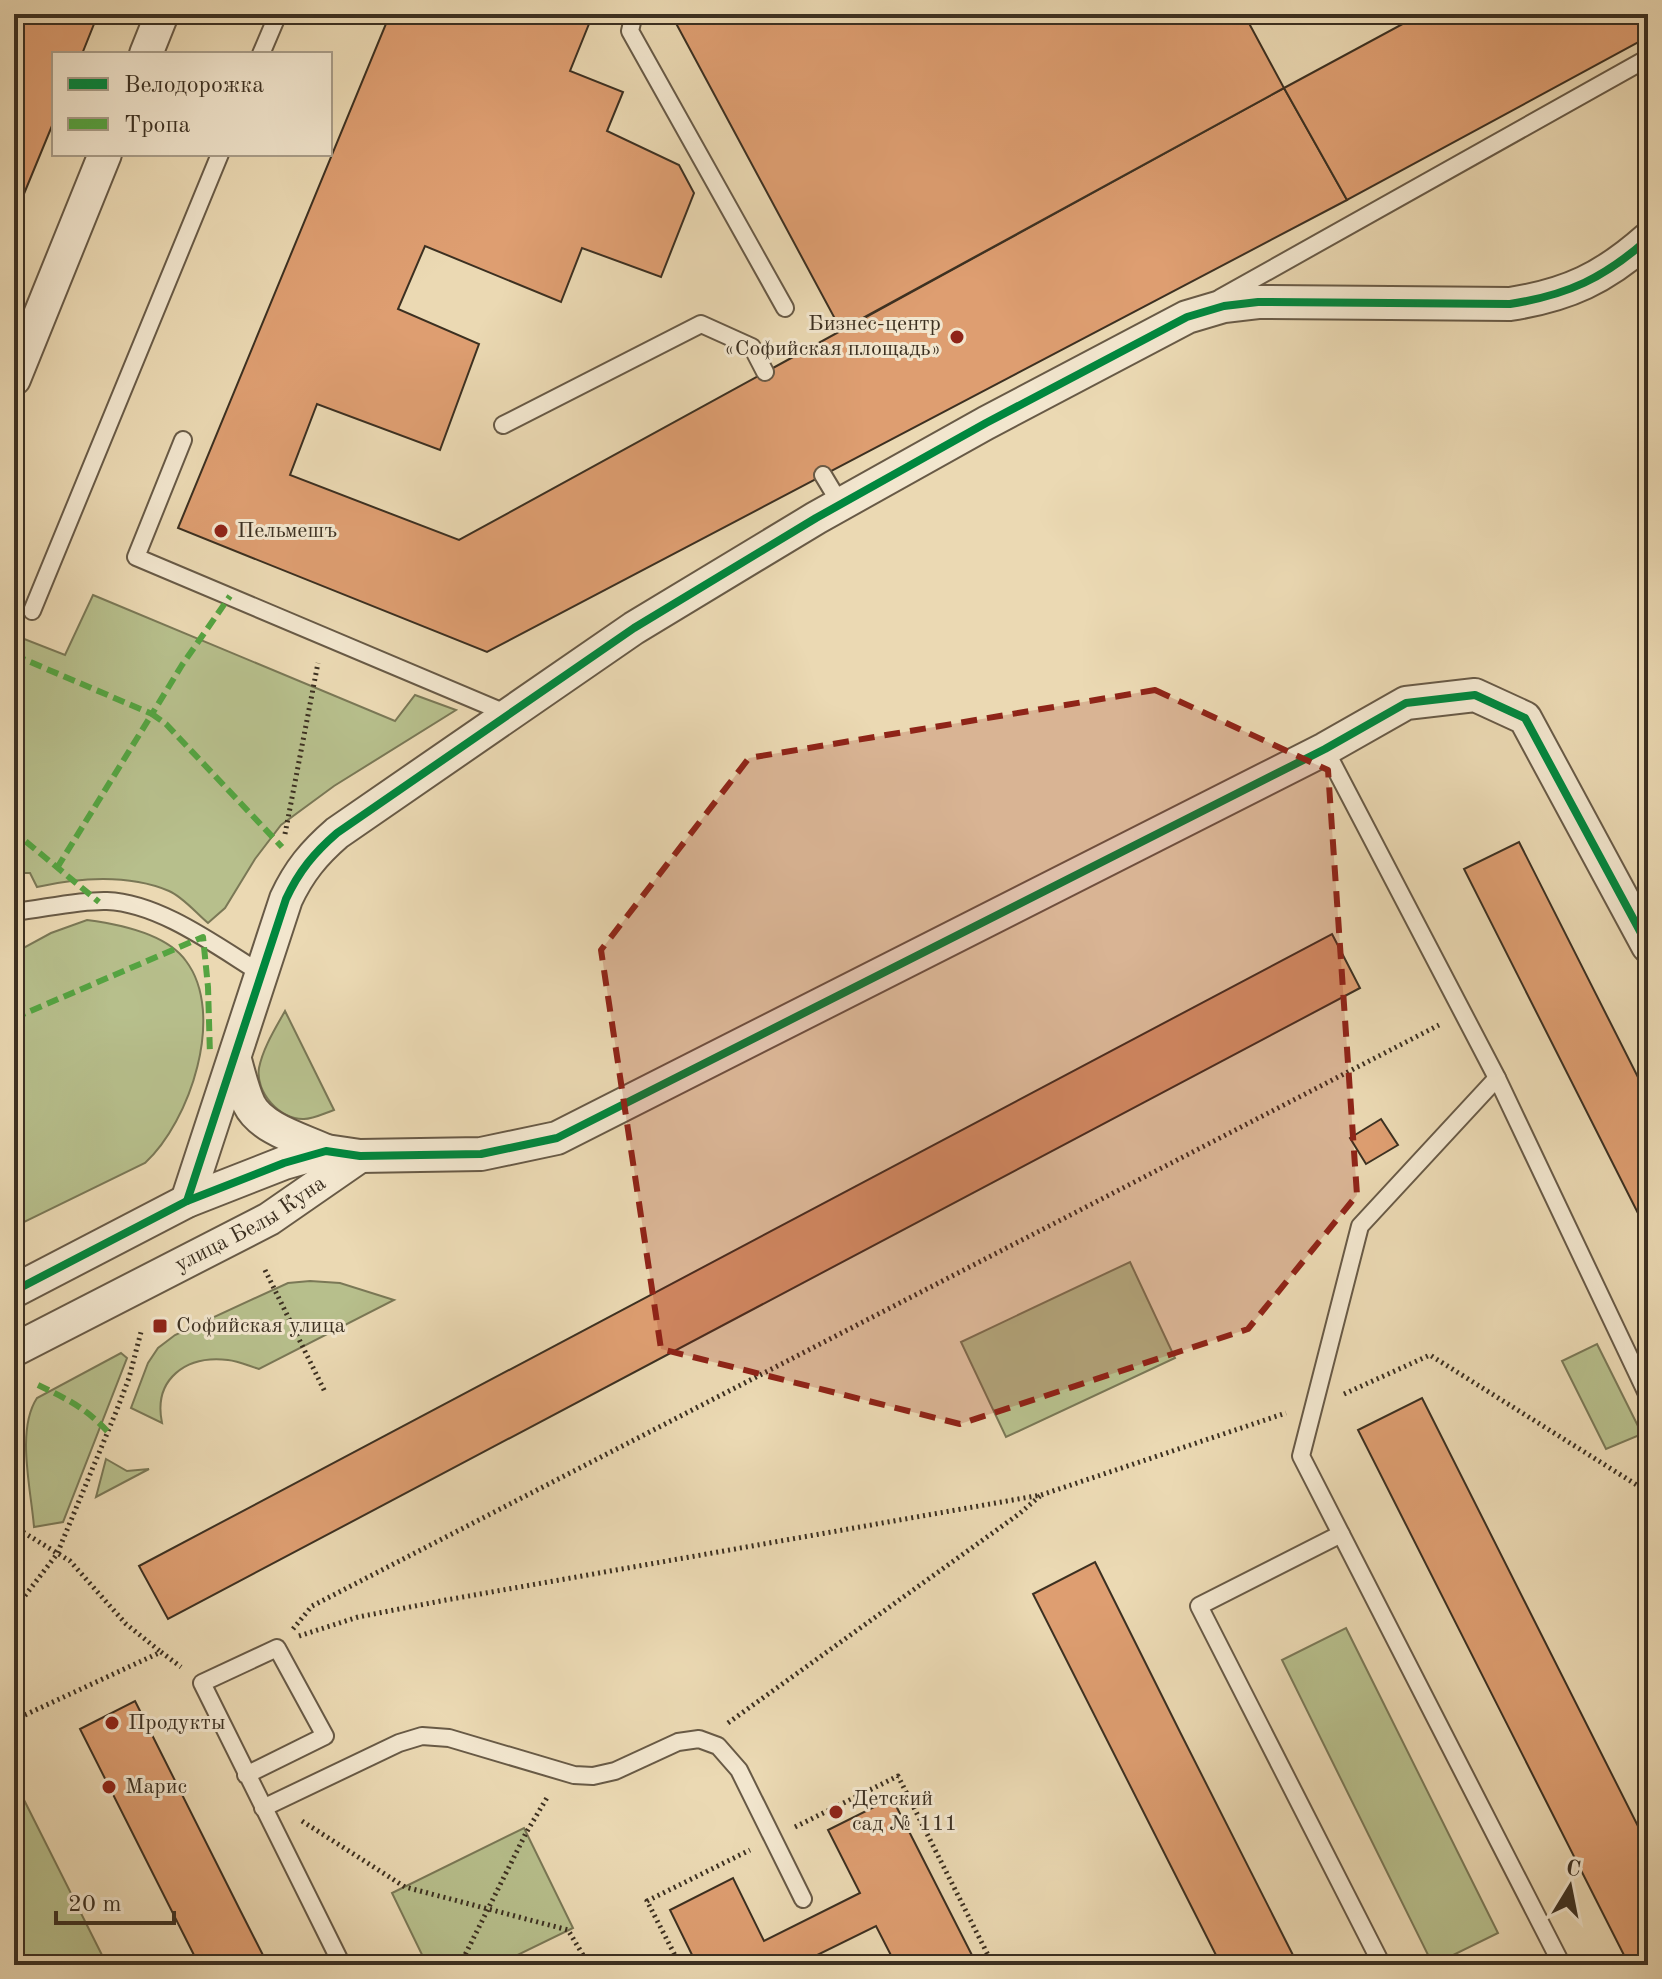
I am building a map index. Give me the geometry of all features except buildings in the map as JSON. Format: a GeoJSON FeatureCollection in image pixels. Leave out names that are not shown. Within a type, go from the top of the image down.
{"type":"FeatureCollection","features":[{"type":"Feature","properties":{"kind":"street"},"geometry":{"type":"LineString","coordinates":[[147,52],[162,14]]}},
{"type":"Feature","properties":{"kind":"street"},"geometry":{"type":"LineString","coordinates":[[14,379],[104,156]]}},
{"type":"Feature","properties":{"kind":"street"},"geometry":{"type":"LineString","coordinates":[[187,1201],[286,899],[298,873],[313,854],[337,833],[634,628],[986,423],[1187,317],[1224,306],[1258,302],[1510,304],[1541,299],[1572,290],[1605,274],[1648,239]]}},
{"type":"Feature","properties":{"kind":"street"},"geometry":{"type":"LineString","coordinates":[[360,1156],[481,1154],[557,1138],[1325,749],[1406,703],[1475,695],[1525,718],[1648,946]]}},
{"type":"Feature","properties":{"kind":"street"},"geometry":{"type":"LineString","coordinates":[[235,1060],[250,1106],[259,1116],[271,1125],[326,1151]]}},
{"type":"Feature","properties":{"kind":"street","name":"улица Белы Куна"},"geometry":{"type":"LineString","coordinates":[[14,1291],[187,1201],[284,1163],[326,1151],[360,1156]]}},
{"type":"Feature","properties":{"kind":"street","name":"улица Белы Куна"},"geometry":{"type":"LineString","coordinates":[[14,1350],[269,1219],[360,1156]]}},
{"type":"Feature","properties":{"kind":"lane"},"geometry":{"type":"LineString","coordinates":[[262,52],[278,14]]}},
{"type":"Feature","properties":{"kind":"lane"},"geometry":{"type":"LineString","coordinates":[[634,14],[630,31],[785,308]]}},
{"type":"Feature","properties":{"kind":"lane"},"geometry":{"type":"LineString","coordinates":[[1187,317],[1648,58]]}},
{"type":"Feature","properties":{"kind":"lane"},"geometry":{"type":"LineString","coordinates":[[32,611],[219,156]]}},
{"type":"Feature","properties":{"kind":"lane"},"geometry":{"type":"LineString","coordinates":[[503,425],[701,324],[752,347],[765,372]]}},
{"type":"Feature","properties":{"kind":"lane"},"geometry":{"type":"LineString","coordinates":[[183,440],[136,557],[508,714]]}},
{"type":"Feature","properties":{"kind":"lane"},"geometry":{"type":"LineString","coordinates":[[823,475],[841,505]]}},
{"type":"Feature","properties":{"kind":"lane"},"geometry":{"type":"LineString","coordinates":[[1325,749],[1497,1078],[1648,1396]]}},
{"type":"Feature","properties":{"kind":"lane"},"geometry":{"type":"LineString","coordinates":[[14,912],[104,901],[136,905],[203,937],[262,974]]}},
{"type":"Feature","properties":{"kind":"lane"},"geometry":{"type":"LineString","coordinates":[[1497,1078],[1360,1226],[1301,1456],[1562,1965]]}},
{"type":"Feature","properties":{"kind":"lane"},"geometry":{"type":"LineString","coordinates":[[1341,1534],[1199,1606],[1382,1965]]}},
{"type":"Feature","properties":{"kind":"lane"},"geometry":{"type":"LineString","coordinates":[[246,1775],[325,1736],[277,1648],[202,1683],[246,1775],[268,1806],[342,1965]]}},
{"type":"Feature","properties":{"kind":"lane"},"geometry":{"type":"LineString","coordinates":[[268,1806],[399,1743],[422,1736],[449,1738],[562,1772],[593,1776],[615,1771],[678,1742],[699,1739],[718,1746],[739,1770],[803,1899]]}},
{"type":"Feature","properties":{"kind":"path"},"geometry":{"type":"LineString","coordinates":[[282,847],[323,635]]}},
{"type":"Feature","properties":{"kind":"path"},"geometry":{"type":"LineString","coordinates":[[277,1648],[312,1606],[1463,1013]]}},
{"type":"Feature","properties":{"kind":"path"},"geometry":{"type":"LineString","coordinates":[[265,1270],[325,1392]]}},
{"type":"Feature","properties":{"kind":"path"},"geometry":{"type":"LineString","coordinates":[[14,1610],[57,1554],[129,1378],[141,1332]]}},
{"type":"Feature","properties":{"kind":"path"},"geometry":{"type":"LineString","coordinates":[[277,1648],[300,1635],[358,1617],[1041,1495],[1278,1415],[1314,1408],[1430,1355],[1648,1492]]}},
{"type":"Feature","properties":{"kind":"path"},"geometry":{"type":"LineString","coordinates":[[699,1739],[727,1724],[1041,1495]]}},
{"type":"Feature","properties":{"kind":"path"},"geometry":{"type":"LineString","coordinates":[[18,1529],[70,1561],[126,1624],[202,1683]]}},
{"type":"Feature","properties":{"kind":"path"},"geometry":{"type":"LineString","coordinates":[[14,1720],[161,1652]]}},
{"type":"Feature","properties":{"kind":"path"},"geometry":{"type":"LineString","coordinates":[[460,1965],[526,1833],[562,1772]]}},
{"type":"Feature","properties":{"kind":"path"},"geometry":{"type":"LineString","coordinates":[[680,1965],[647,1901],[898,1776],[993,1965]]}},
{"type":"Feature","properties":{"kind":"path"},"geometry":{"type":"LineString","coordinates":[[268,1806],[405,1887],[568,1930],[589,1965]]}},
{"type":"Feature","properties":{"kind":"highlighted area"},"geometry":{"type":"Polygon","coordinates":[[[1155,690],[1328,770],[1357,1195],[1248,1329],[960,1424],[661,1349],[601,950],[749,758],[1155,690]]]}},
{"type":"Feature","properties":{"kind":"green space"},"geometry":{"type":"Polygon","coordinates":[[[93,595],[395,721],[415,695],[456,710],[334,786],[281,825],[255,859],[225,908],[208,923],[169,891],[137,882],[103,879],[37,887],[30,873],[14,873],[14,635],[65,655],[93,595]]]}},
{"type":"Feature","properties":{"kind":"green space"},"geometry":{"type":"Polygon","coordinates":[[[87,920],[127,927],[154,937],[177,951],[186,961],[198,983],[203,1009],[197,1066],[176,1122],[145,1163],[14,1227],[14,953],[51,933],[87,920]]]}},
{"type":"Feature","properties":{"kind":"green space"},"geometry":{"type":"Polygon","coordinates":[[[285,1011],[334,1110],[311,1118],[295,1118],[278,1110],[265,1095],[259,1068],[266,1046],[285,1011]]]}},
{"type":"Feature","properties":{"kind":"green space"},"geometry":{"type":"Polygon","coordinates":[[[1130,1262],[1175,1358],[1006,1437],[961,1342],[1130,1262]]]}},
{"type":"Feature","properties":{"kind":"green space"},"geometry":{"type":"Polygon","coordinates":[[[288,1283],[340,1283],[394,1300],[259,1369],[240,1362],[213,1359],[186,1366],[168,1382],[161,1407],[162,1423],[131,1408],[148,1363],[158,1348],[175,1335],[288,1283]]]}},
{"type":"Feature","properties":{"kind":"green space"},"geometry":{"type":"Polygon","coordinates":[[[1597,1344],[1642,1434],[1606,1449],[1562,1361],[1597,1344]]]}},
{"type":"Feature","properties":{"kind":"green space"},"geometry":{"type":"Polygon","coordinates":[[[121,1353],[127,1358],[63,1522],[34,1527],[26,1443],[27,1426],[37,1398],[121,1353]]]}},
{"type":"Feature","properties":{"kind":"green space"},"geometry":{"type":"Polygon","coordinates":[[[106,1459],[127,1471],[149,1469],[96,1497],[106,1459]]]}},
{"type":"Feature","properties":{"kind":"green space"},"geometry":{"type":"Polygon","coordinates":[[[1346,1628],[1498,1933],[1433,1965],[1282,1660],[1346,1628]]]}},
{"type":"Feature","properties":{"kind":"green space"},"geometry":{"type":"Polygon","coordinates":[[[14,1780],[107,1965],[14,1965],[14,1780]]]}},
{"type":"Feature","properties":{"kind":"green space"},"geometry":{"type":"Polygon","coordinates":[[[524,1828],[573,1928],[497,1965],[427,1965],[392,1893],[524,1828]]]}},
{"type":"Feature","properties":{"kind":"marked path"},"geometry":{"type":"LineString","coordinates":[[14,655],[152,714],[230,596]]}},
{"type":"Feature","properties":{"kind":"marked path"},"geometry":{"type":"LineString","coordinates":[[57,868],[152,714],[166,724],[282,847]]}},
{"type":"Feature","properties":{"kind":"marked path"},"geometry":{"type":"LineString","coordinates":[[14,828],[18,835],[99,902]]}},
{"type":"Feature","properties":{"kind":"marked path"},"geometry":{"type":"LineString","coordinates":[[14,1018],[203,937],[210,1055]]}},
{"type":"Feature","properties":{"kind":"marked path"},"geometry":{"type":"LineString","coordinates":[[38,1385],[76,1405],[108,1432]]}},
{"type":"Feature","properties":{"kind":"cycle path"},"geometry":{"type":"LineString","coordinates":[[187,1201],[286,899],[308,863],[337,833],[634,628],[816,518],[986,423],[1187,317],[1224,306],[1258,302],[1510,304],[1550,296],[1584,283],[1616,264],[1648,239]]}},
{"type":"Feature","properties":{"kind":"cycle path"},"geometry":{"type":"LineString","coordinates":[[14,1291],[187,1201],[284,1163],[326,1151],[360,1156],[481,1154],[557,1138],[1325,749],[1406,703],[1475,695],[1525,718],[1648,946]]}},
{"type":"Feature","properties":{"kind":"place","name":"Бизнес-центр «Софийская площадь»"},"geometry":{"type":"Point","coordinates":[957,337]}},
{"type":"Feature","properties":{"kind":"place","name":"Пельмешъ"},"geometry":{"type":"Point","coordinates":[221,531]}},
{"type":"Feature","properties":{"kind":"place","name":"Софийская улица"},"geometry":{"type":"Point","coordinates":[160,1326]}},
{"type":"Feature","properties":{"kind":"place","name":"Продукты"},"geometry":{"type":"Point","coordinates":[112,1723]}},
{"type":"Feature","properties":{"kind":"place","name":"Марис"},"geometry":{"type":"Point","coordinates":[109,1787]}},
{"type":"Feature","properties":{"kind":"place","name":"Детский сад № 111"},"geometry":{"type":"Point","coordinates":[836,1812]}}]}
